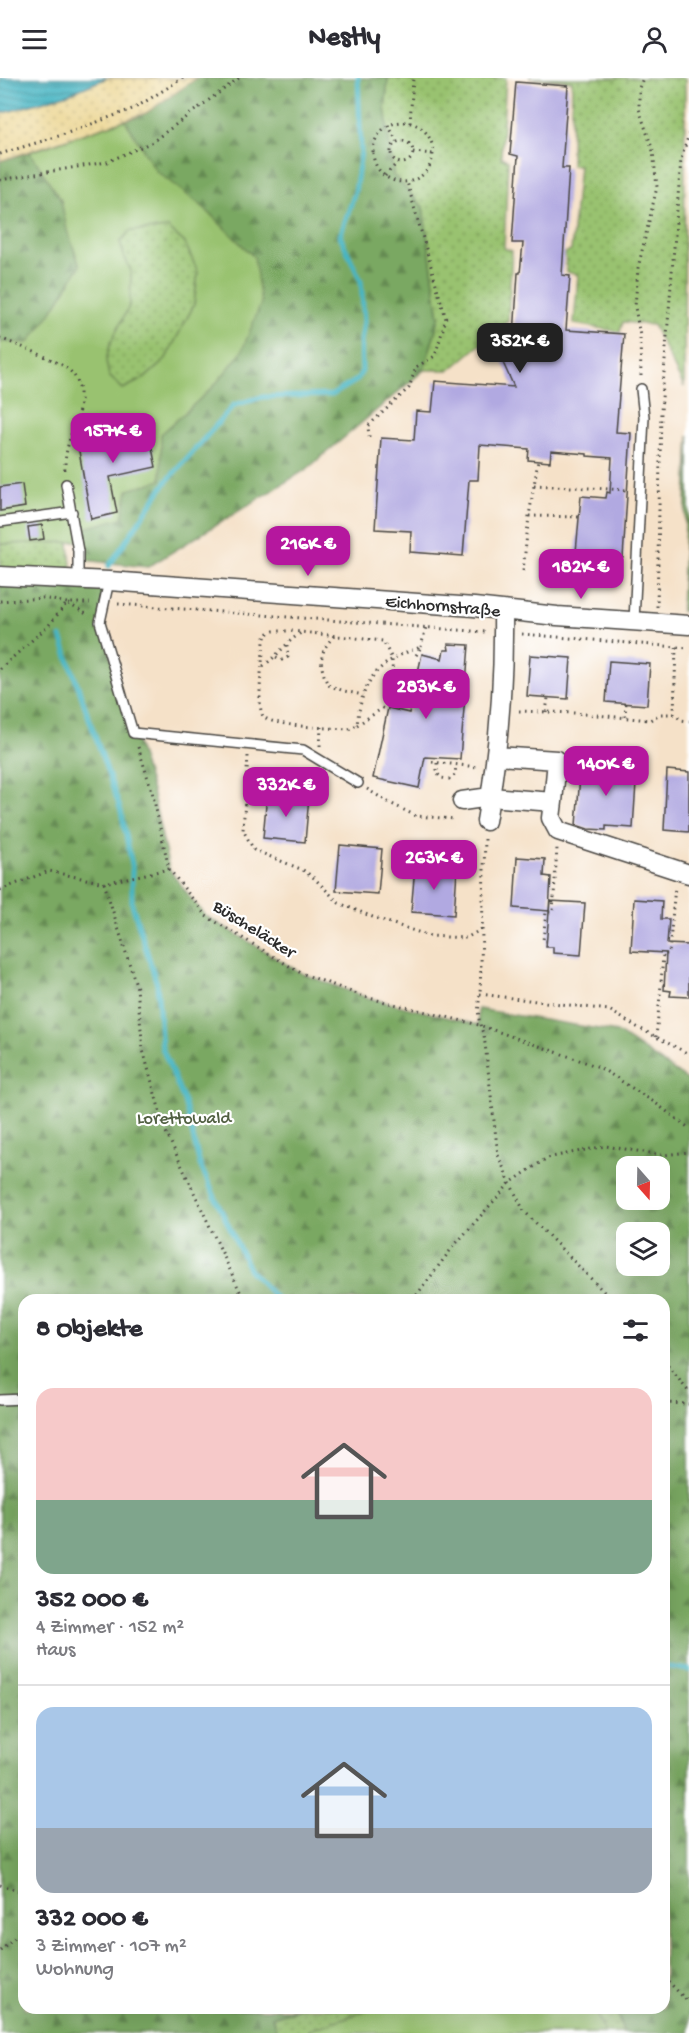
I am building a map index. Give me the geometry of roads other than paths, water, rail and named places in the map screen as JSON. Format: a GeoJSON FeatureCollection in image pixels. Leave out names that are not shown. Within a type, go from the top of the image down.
{"type":"FeatureCollection","features":[{"type":"Feature","properties":{"kind":"street","name":"Eichhornstraße"},"geometry":{"type":"LineString","coordinates":[[0,576],[109,580],[689,625]]}},
{"type":"Feature","properties":{"kind":"street"},"geometry":{"type":"LineString","coordinates":[[486,820],[501,710],[503,610]]}},
{"type":"Feature","properties":{"kind":"street"},"geometry":{"type":"LineString","coordinates":[[495,762],[557,760],[551,818],[558,831],[682,872]]}},
{"type":"Feature","properties":{"kind":"street"},"geometry":{"type":"LineString","coordinates":[[462,801],[490,797],[553,802]]}},
{"type":"Feature","properties":{"kind":"lane"},"geometry":{"type":"LineString","coordinates":[[634,621],[644,417],[641,389]]}},
{"type":"Feature","properties":{"kind":"lane"},"geometry":{"type":"LineString","coordinates":[[66,484],[78,551],[78,579]]}},
{"type":"Feature","properties":{"kind":"lane"},"geometry":{"type":"LineString","coordinates":[[0,522],[72,512]]}},
{"type":"Feature","properties":{"kind":"lane"},"geometry":{"type":"LineString","coordinates":[[109,580],[100,622],[133,733],[303,750],[358,783]]}},
{"type":"Feature","properties":{"kind":"lane"},"geometry":{"type":"LineString","coordinates":[[0,1400],[18,1399]]}},
{"type":"Feature","properties":{"kind":"water"},"geometry":{"type":"Polygon","coordinates":[[[0,78],[107,78],[68,94],[0,114],[0,78]]]}},
{"type":"Feature","properties":{"kind":"waterway"},"geometry":{"type":"LineString","coordinates":[[109,566],[166,482],[234,405],[262,397],[332,395],[357,380],[362,371],[361,341],[364,321],[361,281],[340,236],[355,192],[361,152],[358,78]]}},
{"type":"Feature","properties":{"kind":"waterway"},"geometry":{"type":"LineString","coordinates":[[61,637],[121,811],[132,865],[132,904],[157,984],[162,1048],[184,1101],[200,1165],[250,1271],[272,1294]]}},
{"type":"Feature","properties":{"kind":"waterway"},"geometry":{"type":"LineString","coordinates":[[670,1667],[689,1670]]}},
{"type":"Feature","properties":{"kind":"park label","name":"Lorettowald"},"geometry":{"type":"Point","coordinates":[184,1117]}}]}
